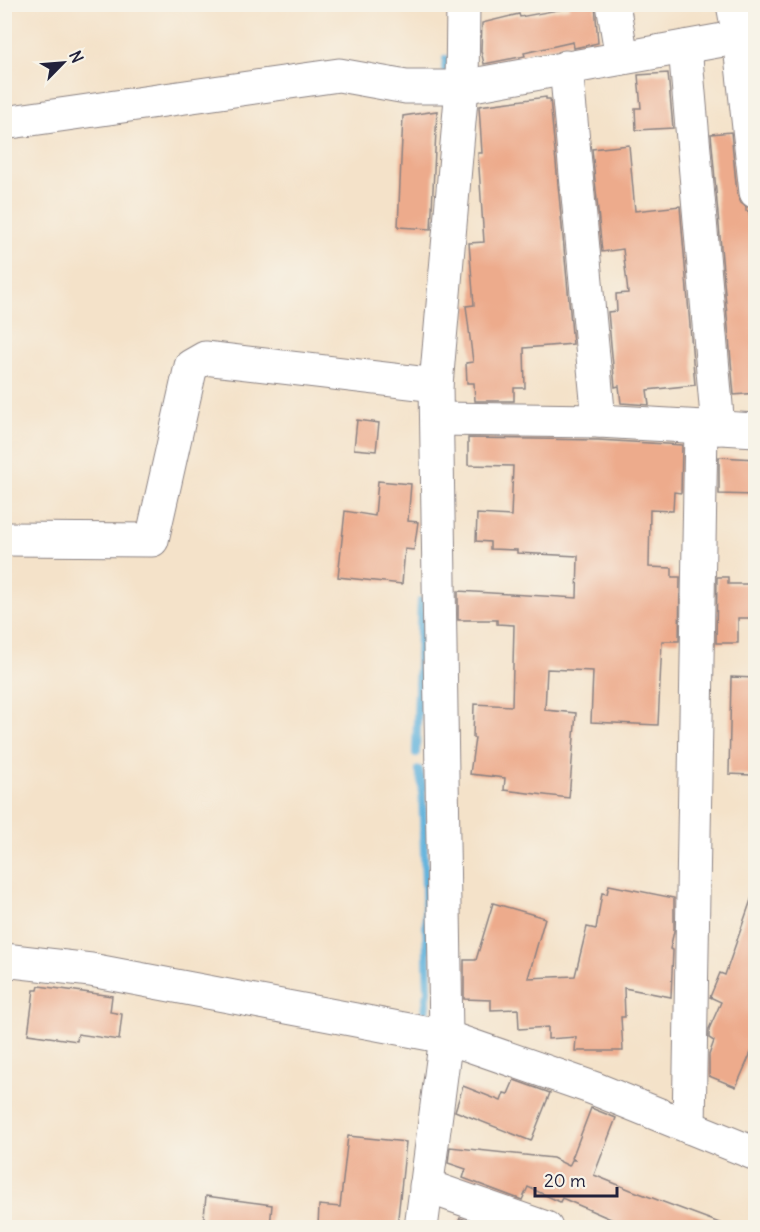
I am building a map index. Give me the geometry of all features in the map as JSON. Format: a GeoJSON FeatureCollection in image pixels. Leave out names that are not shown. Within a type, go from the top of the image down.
{"type":"FeatureCollection","features":[{"type":"Feature","properties":{"kind":"street"},"geometry":{"type":"LineString","coordinates":[[421,1227],[446,1037],[436,385],[462,87],[463,4]]}},
{"type":"Feature","properties":{"kind":"street"},"geometry":{"type":"LineString","coordinates":[[613,4],[622,58]]}},
{"type":"Feature","properties":{"kind":"street"},"geometry":{"type":"LineString","coordinates":[[733,4],[747,35],[756,192]]}},
{"type":"Feature","properties":{"kind":"street"},"geometry":{"type":"LineString","coordinates":[[4,123],[339,75],[406,87],[462,87],[747,35]]}},
{"type":"Feature","properties":{"kind":"street"},"geometry":{"type":"LineString","coordinates":[[685,46],[709,427],[689,1126]]}},
{"type":"Feature","properties":{"kind":"street"},"geometry":{"type":"LineString","coordinates":[[566,68],[599,421]]}},
{"type":"Feature","properties":{"kind":"street"},"geometry":{"type":"LineString","coordinates":[[4,539],[152,540],[191,366],[205,358],[436,385]]}},
{"type":"Feature","properties":{"kind":"street"},"geometry":{"type":"LineString","coordinates":[[438,419],[599,421],[756,430]]}},
{"type":"Feature","properties":{"kind":"street"},"geometry":{"type":"LineString","coordinates":[[4,960],[91,970],[446,1037],[593,1088],[756,1154]]}},
{"type":"Feature","properties":{"kind":"street"},"geometry":{"type":"LineString","coordinates":[[426,1186],[546,1227]]}},
{"type":"Feature","properties":{"kind":"building"},"geometry":{"type":"Polygon","coordinates":[[[569,4],[595,4],[598,43],[574,48],[573,42],[524,53],[525,56],[484,64],[481,51],[482,23],[519,14],[520,17],[569,8],[569,4]]]}},
{"type":"Feature","properties":{"kind":"building"},"geometry":{"type":"Polygon","coordinates":[[[668,73],[673,128],[636,130],[635,108],[641,108],[638,75],[668,73]]]}},
{"type":"Feature","properties":{"kind":"building"},"geometry":{"type":"Polygon","coordinates":[[[546,97],[550,99],[573,344],[524,348],[525,388],[514,388],[514,401],[475,401],[474,383],[467,383],[466,363],[473,362],[466,306],[474,305],[469,243],[484,242],[478,153],[482,153],[479,106],[546,97]]]}},
{"type":"Feature","properties":{"kind":"building"},"geometry":{"type":"Polygon","coordinates":[[[437,111],[431,229],[398,227],[403,116],[437,111]]]}},
{"type":"Feature","properties":{"kind":"building"},"geometry":{"type":"Polygon","coordinates":[[[731,132],[737,194],[741,203],[746,207],[746,211],[749,211],[756,293],[756,393],[734,395],[711,134],[731,132]]]}},
{"type":"Feature","properties":{"kind":"building"},"geometry":{"type":"Polygon","coordinates":[[[629,145],[635,211],[680,206],[695,385],[647,390],[649,405],[621,403],[619,386],[615,387],[608,312],[617,311],[616,294],[628,293],[623,249],[602,252],[592,149],[629,145]]]}},
{"type":"Feature","properties":{"kind":"building"},"geometry":{"type":"Polygon","coordinates":[[[357,420],[379,423],[376,451],[354,449],[357,420]]]}},
{"type":"Feature","properties":{"kind":"building"},"geometry":{"type":"Polygon","coordinates":[[[468,438],[598,440],[682,445],[681,493],[674,492],[673,511],[650,510],[649,567],[672,568],[672,577],[680,577],[679,641],[662,641],[658,725],[591,722],[593,671],[547,669],[545,710],[576,713],[569,798],[504,790],[505,778],[470,774],[475,738],[473,738],[474,704],[512,706],[514,625],[497,624],[497,620],[458,620],[458,591],[577,598],[578,556],[517,553],[517,550],[490,549],[490,542],[476,541],[477,514],[511,516],[513,466],[468,465],[468,438]]]}},
{"type":"Feature","properties":{"kind":"building"},"geometry":{"type":"Polygon","coordinates":[[[719,457],[756,459],[756,495],[719,494],[719,457]]]}},
{"type":"Feature","properties":{"kind":"building"},"geometry":{"type":"Polygon","coordinates":[[[378,481],[411,484],[408,521],[418,522],[414,550],[405,549],[402,584],[338,577],[345,511],[375,516],[378,481]]]}},
{"type":"Feature","properties":{"kind":"building"},"geometry":{"type":"Polygon","coordinates":[[[717,577],[728,577],[728,584],[756,584],[756,618],[738,618],[738,643],[716,643],[717,577]]]}},
{"type":"Feature","properties":{"kind":"building"},"geometry":{"type":"Polygon","coordinates":[[[731,677],[756,678],[756,765],[751,765],[751,775],[729,774],[731,677]]]}},
{"type":"Feature","properties":{"kind":"building"},"geometry":{"type":"Polygon","coordinates":[[[609,885],[674,898],[674,931],[670,949],[673,950],[671,997],[624,988],[625,1017],[621,1017],[623,1051],[575,1051],[576,1037],[548,1039],[548,1027],[519,1029],[518,1009],[491,1010],[491,1000],[464,999],[464,960],[476,960],[493,903],[545,918],[528,978],[575,976],[587,927],[596,929],[602,893],[607,894],[609,885]]]}},
{"type":"Feature","properties":{"kind":"building"},"geometry":{"type":"Polygon","coordinates":[[[752,897],[756,897],[756,1041],[736,1087],[709,1076],[709,1055],[714,1041],[709,1038],[709,1029],[721,1002],[710,997],[720,973],[725,975],[752,897]]]}},
{"type":"Feature","properties":{"kind":"building"},"geometry":{"type":"Polygon","coordinates":[[[39,986],[112,996],[110,1012],[122,1014],[119,1040],[78,1034],[77,1041],[28,1034],[34,990],[38,990],[39,986]]]}},
{"type":"Feature","properties":{"kind":"building"},"geometry":{"type":"Polygon","coordinates":[[[514,1080],[550,1093],[531,1141],[455,1111],[463,1086],[501,1101],[504,1093],[508,1094],[514,1080]]]}},
{"type":"Feature","properties":{"kind":"building"},"geometry":{"type":"Polygon","coordinates":[[[591,1108],[616,1118],[594,1175],[725,1225],[725,1227],[610,1227],[613,1220],[562,1198],[560,1202],[528,1187],[522,1200],[463,1178],[466,1169],[448,1163],[450,1147],[553,1158],[569,1166],[572,1160],[575,1160],[572,1158],[591,1108]]]}},
{"type":"Feature","properties":{"kind":"building"},"geometry":{"type":"Polygon","coordinates":[[[348,1136],[406,1142],[397,1227],[318,1227],[319,1205],[340,1207],[348,1136]]]}},
{"type":"Feature","properties":{"kind":"building"},"geometry":{"type":"Polygon","coordinates":[[[206,1196],[272,1205],[270,1227],[203,1227],[206,1196]]]}},
{"type":"Feature","properties":{"kind":"building"},"geometry":{"type":"Polygon","coordinates":[[[460,1218],[488,1227],[456,1227],[460,1218]]]}},
{"type":"Feature","properties":{"kind":"waterway"},"geometry":{"type":"LineString","coordinates":[[445,70],[446,59]]}},
{"type":"Feature","properties":{"kind":"waterway"},"geometry":{"type":"LineString","coordinates":[[416,753],[421,601]]}},
{"type":"Feature","properties":{"kind":"waterway"},"geometry":{"type":"LineString","coordinates":[[419,770],[422,784],[428,991],[425,1011]]}}]}
